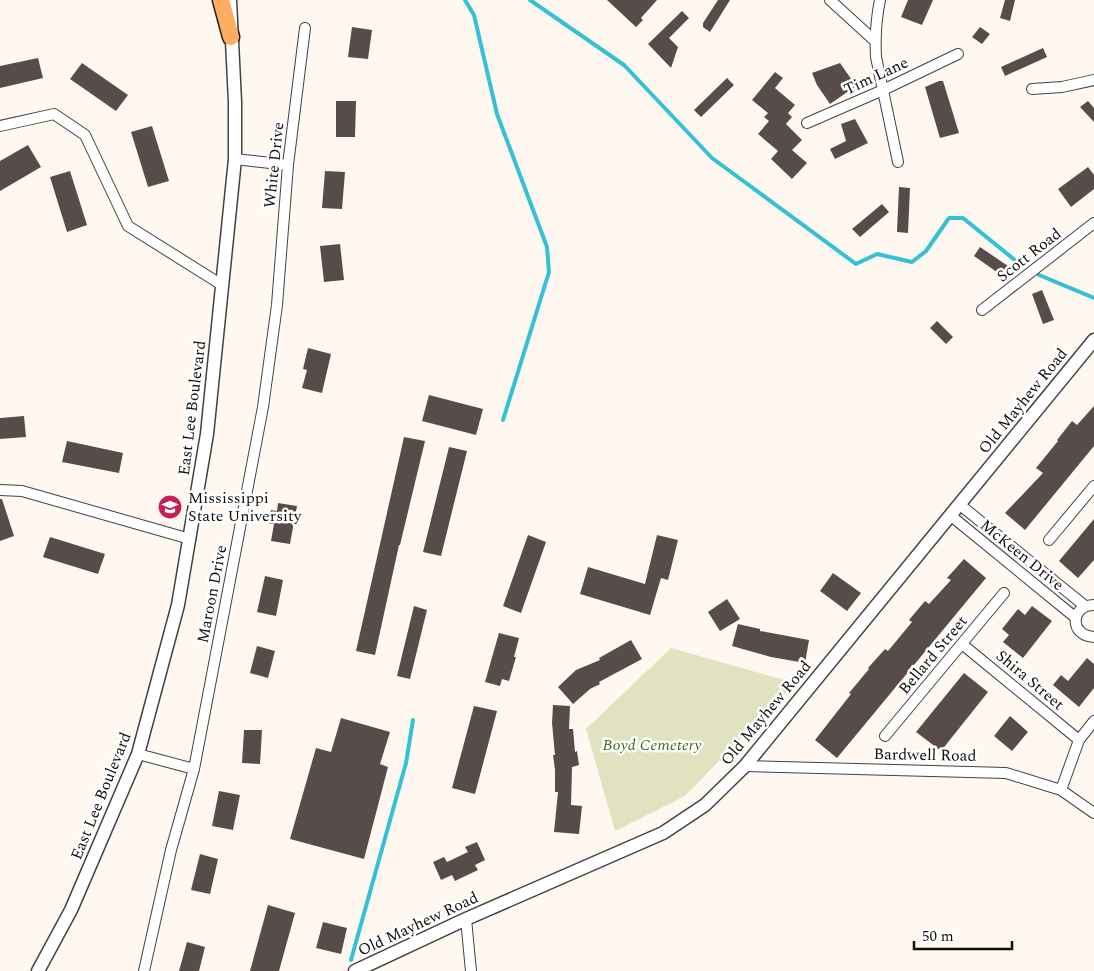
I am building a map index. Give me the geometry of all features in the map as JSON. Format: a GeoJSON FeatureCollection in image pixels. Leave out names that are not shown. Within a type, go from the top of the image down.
{"type":"FeatureCollection","features":[{"type":"Feature","properties":{"kind":"main road"},"geometry":{"type":"LineString","coordinates":[[221,0],[231,37]]}},
{"type":"Feature","properties":{"kind":"street","name":"East Lee Boulevard"},"geometry":{"type":"LineString","coordinates":[[38,971],[71,910],[138,754],[178,605],[207,434],[235,159],[235,102],[230,0]]}},
{"type":"Feature","properties":{"kind":"street"},"geometry":{"type":"LineString","coordinates":[[830,0],[875,41]]}},
{"type":"Feature","properties":{"kind":"street"},"geometry":{"type":"LineString","coordinates":[[880,0],[876,16],[876,57],[898,162]]}},
{"type":"Feature","properties":{"kind":"street","name":"White Drive"},"geometry":{"type":"LineString","coordinates":[[277,305],[288,164],[305,28]]}},
{"type":"Feature","properties":{"kind":"street","name":"Tim Lane"},"geometry":{"type":"LineString","coordinates":[[807,123],[883,90],[958,54]]}},
{"type":"Feature","properties":{"kind":"street"},"geometry":{"type":"LineString","coordinates":[[1032,89],[1062,87],[1094,80]]}},
{"type":"Feature","properties":{"kind":"street"},"geometry":{"type":"LineString","coordinates":[[0,126],[54,114],[85,135],[128,226],[222,284]]}},
{"type":"Feature","properties":{"kind":"street"},"geometry":{"type":"LineString","coordinates":[[235,159],[288,164]]}},
{"type":"Feature","properties":{"kind":"street","name":"Scott Road"},"geometry":{"type":"LineString","coordinates":[[982,310],[1094,223]]}},
{"type":"Feature","properties":{"kind":"street","name":"Maroon Drive"},"geometry":{"type":"LineString","coordinates":[[144,971],[171,850],[194,769],[263,407],[277,305]]}},
{"type":"Feature","properties":{"kind":"street","name":"Old Mayhew Road"},"geometry":{"type":"LineString","coordinates":[[355,971],[466,919],[663,833],[705,805],[745,766],[1094,340]]}},
{"type":"Feature","properties":{"kind":"street"},"geometry":{"type":"LineString","coordinates":[[1049,540],[1094,486]]}},
{"type":"Feature","properties":{"kind":"street"},"geometry":{"type":"LineString","coordinates":[[0,490],[22,491],[190,539]]}},
{"type":"Feature","properties":{"kind":"street","name":"McKeen Drive"},"geometry":{"type":"LineString","coordinates":[[959,504],[1089,606]]}},
{"type":"Feature","properties":{"kind":"street","name":"McKeen Drive"},"geometry":{"type":"LineString","coordinates":[[950,515],[1076,618]]}},
{"type":"Feature","properties":{"kind":"street","name":"Bellard Street"},"geometry":{"type":"LineString","coordinates":[[885,736],[1004,593]]}},
{"type":"Feature","properties":{"kind":"street","name":"McKeen Drive"},"geometry":{"type":"LineString","coordinates":[[1089,606],[1081,609],[1076,618],[1077,627],[1079,631],[1094,637]]}},
{"type":"Feature","properties":{"kind":"street","name":"Shira Street"},"geometry":{"type":"LineString","coordinates":[[962,644],[1079,740]]}},
{"type":"Feature","properties":{"kind":"street"},"geometry":{"type":"LineString","coordinates":[[1061,790],[1079,740],[1094,721]]}},
{"type":"Feature","properties":{"kind":"street"},"geometry":{"type":"LineString","coordinates":[[138,754],[194,769]]}},
{"type":"Feature","properties":{"kind":"street","name":"Bardwell Road"},"geometry":{"type":"LineString","coordinates":[[745,766],[1006,772],[1061,790],[1094,813]]}},
{"type":"Feature","properties":{"kind":"street"},"geometry":{"type":"LineString","coordinates":[[466,919],[471,971]]}},
{"type":"Feature","properties":{"kind":"green space","name":"Boyd Cemetery"},"geometry":{"type":"Polygon","coordinates":[[[671,648],[795,683],[685,796],[615,831],[586,729],[671,648]]]}},
{"type":"Feature","properties":{"kind":"building"},"geometry":{"type":"Polygon","coordinates":[[[607,0],[657,0],[641,18],[643,20],[636,27],[607,0]]]}},
{"type":"Feature","properties":{"kind":"building"},"geometry":{"type":"Polygon","coordinates":[[[718,0],[730,0],[710,32],[703,27],[703,23],[718,0]]]}},
{"type":"Feature","properties":{"kind":"building"},"geometry":{"type":"Polygon","coordinates":[[[908,0],[933,0],[922,25],[901,17],[908,0]]]}},
{"type":"Feature","properties":{"kind":"building"},"geometry":{"type":"Polygon","coordinates":[[[1005,0],[1015,0],[1010,21],[1000,18],[1005,0]]]}},
{"type":"Feature","properties":{"kind":"building"},"geometry":{"type":"Polygon","coordinates":[[[682,11],[689,18],[669,38],[678,47],[671,68],[648,44],[682,11]]]}},
{"type":"Feature","properties":{"kind":"building"},"geometry":{"type":"Polygon","coordinates":[[[352,27],[372,30],[368,59],[348,57],[352,27]]]}},
{"type":"Feature","properties":{"kind":"building"},"geometry":{"type":"Polygon","coordinates":[[[980,27],[990,34],[982,44],[972,37],[980,27]]]}},
{"type":"Feature","properties":{"kind":"building"},"geometry":{"type":"Polygon","coordinates":[[[1043,48],[1047,57],[1005,76],[1001,67],[1043,48]]]}},
{"type":"Feature","properties":{"kind":"building"},"geometry":{"type":"Polygon","coordinates":[[[38,58],[43,78],[0,88],[0,66],[38,58]]]}},
{"type":"Feature","properties":{"kind":"building"},"geometry":{"type":"Polygon","coordinates":[[[82,63],[128,95],[116,111],[70,79],[82,63]]]}},
{"type":"Feature","properties":{"kind":"building"},"geometry":{"type":"Polygon","coordinates":[[[840,63],[856,86],[830,104],[817,85],[812,73],[840,63]]]}},
{"type":"Feature","properties":{"kind":"building"},"geometry":{"type":"Polygon","coordinates":[[[775,72],[783,78],[775,88],[795,105],[788,113],[792,117],[786,124],[802,140],[792,150],[807,163],[792,179],[771,159],[778,151],[758,134],[769,121],[764,117],[768,113],[752,100],[775,72]]]}},
{"type":"Feature","properties":{"kind":"building"},"geometry":{"type":"Polygon","coordinates":[[[727,78],[734,85],[701,117],[694,110],[727,78]]]}},
{"type":"Feature","properties":{"kind":"building"},"geometry":{"type":"Polygon","coordinates":[[[943,81],[959,133],[940,138],[925,87],[943,81]]]}},
{"type":"Feature","properties":{"kind":"building"},"geometry":{"type":"Polygon","coordinates":[[[336,101],[356,101],[355,137],[336,137],[336,101]]]}},
{"type":"Feature","properties":{"kind":"building"},"geometry":{"type":"Polygon","coordinates":[[[1088,101],[1094,108],[1094,122],[1080,107],[1088,101]]]}},
{"type":"Feature","properties":{"kind":"building"},"geometry":{"type":"Polygon","coordinates":[[[855,119],[868,143],[835,159],[830,149],[846,141],[841,124],[855,119]]]}},
{"type":"Feature","properties":{"kind":"building"},"geometry":{"type":"Polygon","coordinates":[[[152,126],[169,181],[148,187],[131,132],[152,126]]]}},
{"type":"Feature","properties":{"kind":"building"},"geometry":{"type":"Polygon","coordinates":[[[28,145],[41,167],[0,191],[0,161],[28,145]]]}},
{"type":"Feature","properties":{"kind":"building"},"geometry":{"type":"Polygon","coordinates":[[[1088,167],[1094,175],[1094,189],[1071,207],[1058,189],[1088,167]]]}},
{"type":"Feature","properties":{"kind":"building"},"geometry":{"type":"Polygon","coordinates":[[[70,171],[87,225],[67,232],[50,177],[70,171]]]}},
{"type":"Feature","properties":{"kind":"building"},"geometry":{"type":"Polygon","coordinates":[[[325,171],[345,172],[342,209],[322,208],[325,171]]]}},
{"type":"Feature","properties":{"kind":"building"},"geometry":{"type":"Polygon","coordinates":[[[899,187],[910,188],[908,233],[897,232],[899,187]]]}},
{"type":"Feature","properties":{"kind":"building"},"geometry":{"type":"Polygon","coordinates":[[[882,204],[889,212],[860,237],[852,229],[882,204]]]}},
{"type":"Feature","properties":{"kind":"building"},"geometry":{"type":"Polygon","coordinates":[[[340,244],[344,280],[324,282],[320,246],[340,244]]]}},
{"type":"Feature","properties":{"kind":"building"},"geometry":{"type":"Polygon","coordinates":[[[980,247],[1008,266],[1001,275],[974,256],[980,247]]]}},
{"type":"Feature","properties":{"kind":"building"},"geometry":{"type":"Polygon","coordinates":[[[1042,290],[1054,320],[1043,324],[1032,294],[1042,290]]]}},
{"type":"Feature","properties":{"kind":"building"},"geometry":{"type":"Polygon","coordinates":[[[937,321],[953,337],[946,344],[930,328],[937,321]]]}},
{"type":"Feature","properties":{"kind":"building"},"geometry":{"type":"Polygon","coordinates":[[[308,348],[331,354],[322,393],[302,388],[307,370],[303,369],[308,348]]]}},
{"type":"Feature","properties":{"kind":"building"},"geometry":{"type":"Polygon","coordinates":[[[429,395],[483,409],[476,435],[422,421],[429,395]]]}},
{"type":"Feature","properties":{"kind":"building"},"geometry":{"type":"Polygon","coordinates":[[[1094,406],[1094,446],[1025,530],[1005,513],[1043,473],[1036,468],[1072,421],[1077,425],[1094,406]]]}},
{"type":"Feature","properties":{"kind":"building"},"geometry":{"type":"Polygon","coordinates":[[[24,416],[26,437],[0,439],[0,418],[24,416]]]}},
{"type":"Feature","properties":{"kind":"building"},"geometry":{"type":"Polygon","coordinates":[[[404,437],[425,441],[399,545],[375,655],[356,651],[404,437]]]}},
{"type":"Feature","properties":{"kind":"building"},"geometry":{"type":"Polygon","coordinates":[[[67,441],[123,453],[119,473],[62,462],[67,441]]]}},
{"type":"Feature","properties":{"kind":"building"},"geometry":{"type":"Polygon","coordinates":[[[449,447],[467,451],[441,556],[423,552],[449,447]]]}},
{"type":"Feature","properties":{"kind":"building"},"geometry":{"type":"Polygon","coordinates":[[[0,499],[2,499],[14,536],[0,541],[0,499]]]}},
{"type":"Feature","properties":{"kind":"building"},"geometry":{"type":"Polygon","coordinates":[[[278,503],[297,506],[290,544],[271,541],[274,524],[269,524],[271,510],[277,511],[278,503]]]}},
{"type":"Feature","properties":{"kind":"building"},"geometry":{"type":"Polygon","coordinates":[[[1094,519],[1094,560],[1078,578],[1059,561],[1094,519]]]}},
{"type":"Feature","properties":{"kind":"building"},"geometry":{"type":"Polygon","coordinates":[[[528,535],[546,542],[521,613],[503,606],[528,535]]]}},
{"type":"Feature","properties":{"kind":"building"},"geometry":{"type":"Polygon","coordinates":[[[657,535],[678,540],[668,580],[661,578],[650,615],[580,594],[588,567],[645,584],[657,535]]]}},
{"type":"Feature","properties":{"kind":"building"},"geometry":{"type":"Polygon","coordinates":[[[50,537],[105,554],[98,574],[43,557],[50,537]]]}},
{"type":"Feature","properties":{"kind":"building"},"geometry":{"type":"Polygon","coordinates":[[[964,559],[986,578],[837,758],[815,740],[851,694],[849,693],[868,668],[885,649],[888,651],[912,622],[909,620],[925,601],[929,604],[951,580],[947,578],[964,559]]]}},
{"type":"Feature","properties":{"kind":"building"},"geometry":{"type":"Polygon","coordinates":[[[833,573],[861,593],[847,611],[820,591],[833,573]]]}},
{"type":"Feature","properties":{"kind":"building"},"geometry":{"type":"Polygon","coordinates":[[[265,576],[283,580],[276,616],[257,612],[265,576]]]}},
{"type":"Feature","properties":{"kind":"building"},"geometry":{"type":"Polygon","coordinates":[[[727,599],[740,619],[720,631],[708,612],[727,599]]]}},
{"type":"Feature","properties":{"kind":"building"},"geometry":{"type":"Polygon","coordinates":[[[414,606],[427,610],[410,679],[397,676],[414,606]]]}},
{"type":"Feature","properties":{"kind":"building"},"geometry":{"type":"Polygon","coordinates":[[[1032,606],[1052,621],[1023,658],[1003,642],[1009,635],[1002,629],[1018,609],[1025,615],[1032,606]]]}},
{"type":"Feature","properties":{"kind":"building"},"geometry":{"type":"Polygon","coordinates":[[[738,624],[760,629],[760,631],[809,640],[805,663],[771,657],[732,646],[738,624]]]}},
{"type":"Feature","properties":{"kind":"building"},"geometry":{"type":"Polygon","coordinates":[[[499,633],[519,638],[509,681],[502,679],[500,686],[485,682],[499,633]]]}},
{"type":"Feature","properties":{"kind":"building"},"geometry":{"type":"Polygon","coordinates":[[[631,640],[642,659],[599,682],[600,684],[590,689],[573,704],[558,687],[576,670],[600,660],[599,658],[631,640]]]}},
{"type":"Feature","properties":{"kind":"building"},"geometry":{"type":"Polygon","coordinates":[[[257,646],[275,651],[268,678],[250,673],[257,646]]]}},
{"type":"Feature","properties":{"kind":"building"},"geometry":{"type":"Polygon","coordinates":[[[1087,658],[1094,664],[1094,688],[1079,707],[1053,685],[1061,675],[1068,681],[1087,658]]]}},
{"type":"Feature","properties":{"kind":"building"},"geometry":{"type":"Polygon","coordinates":[[[964,673],[988,692],[941,751],[916,732],[964,673]]]}},
{"type":"Feature","properties":{"kind":"building"},"geometry":{"type":"Polygon","coordinates":[[[553,705],[570,706],[569,729],[573,729],[575,752],[577,751],[579,765],[572,767],[571,805],[582,806],[579,834],[554,832],[558,792],[555,792],[553,705]]]}},
{"type":"Feature","properties":{"kind":"building"},"geometry":{"type":"Polygon","coordinates":[[[474,706],[497,711],[475,794],[452,788],[474,706]]]}},
{"type":"Feature","properties":{"kind":"building"},"geometry":{"type":"Polygon","coordinates":[[[1010,716],[1028,732],[1012,751],[994,736],[1010,716]]]}},
{"type":"Feature","properties":{"kind":"building"},"geometry":{"type":"Polygon","coordinates":[[[341,718],[390,732],[380,764],[388,767],[364,859],[290,839],[316,748],[331,752],[341,718]]]}},
{"type":"Feature","properties":{"kind":"building"},"geometry":{"type":"Polygon","coordinates":[[[244,730],[262,730],[260,764],[242,763],[244,730]]]}},
{"type":"Feature","properties":{"kind":"building"},"geometry":{"type":"Polygon","coordinates":[[[219,791],[240,795],[233,830],[212,826],[219,791]]]}},
{"type":"Feature","properties":{"kind":"building"},"geometry":{"type":"Polygon","coordinates":[[[477,842],[485,860],[475,865],[478,870],[455,881],[452,875],[441,880],[433,862],[444,857],[447,862],[468,852],[465,847],[477,842]]]}},
{"type":"Feature","properties":{"kind":"building"},"geometry":{"type":"Polygon","coordinates":[[[200,854],[218,859],[210,894],[191,890],[200,854]]]}},
{"type":"Feature","properties":{"kind":"building"},"geometry":{"type":"Polygon","coordinates":[[[268,905],[295,913],[279,971],[250,971],[268,905]]]}},
{"type":"Feature","properties":{"kind":"building"},"geometry":{"type":"Polygon","coordinates":[[[323,922],[347,928],[341,954],[316,948],[323,922]]]}},
{"type":"Feature","properties":{"kind":"building"},"geometry":{"type":"Polygon","coordinates":[[[187,942],[205,947],[199,971],[179,971],[187,942]]]}},
{"type":"Feature","properties":{"kind":"waterway"},"geometry":{"type":"LineString","coordinates":[[465,0],[474,15],[497,114],[547,247],[549,272],[503,420]]}},
{"type":"Feature","properties":{"kind":"waterway"},"geometry":{"type":"LineString","coordinates":[[530,0],[624,65],[712,158],[856,264],[877,254],[912,262],[926,251],[949,218],[963,218],[1021,265]]}},
{"type":"Feature","properties":{"kind":"waterway"},"geometry":{"type":"LineString","coordinates":[[1039,275],[1094,298]]}},
{"type":"Feature","properties":{"kind":"waterway"},"geometry":{"type":"LineString","coordinates":[[351,960],[406,763],[413,720]]}},
{"type":"Feature","properties":{"kind":"place","name":"Mississippi State University"},"geometry":{"type":"Point","coordinates":[170,507]}}]}
